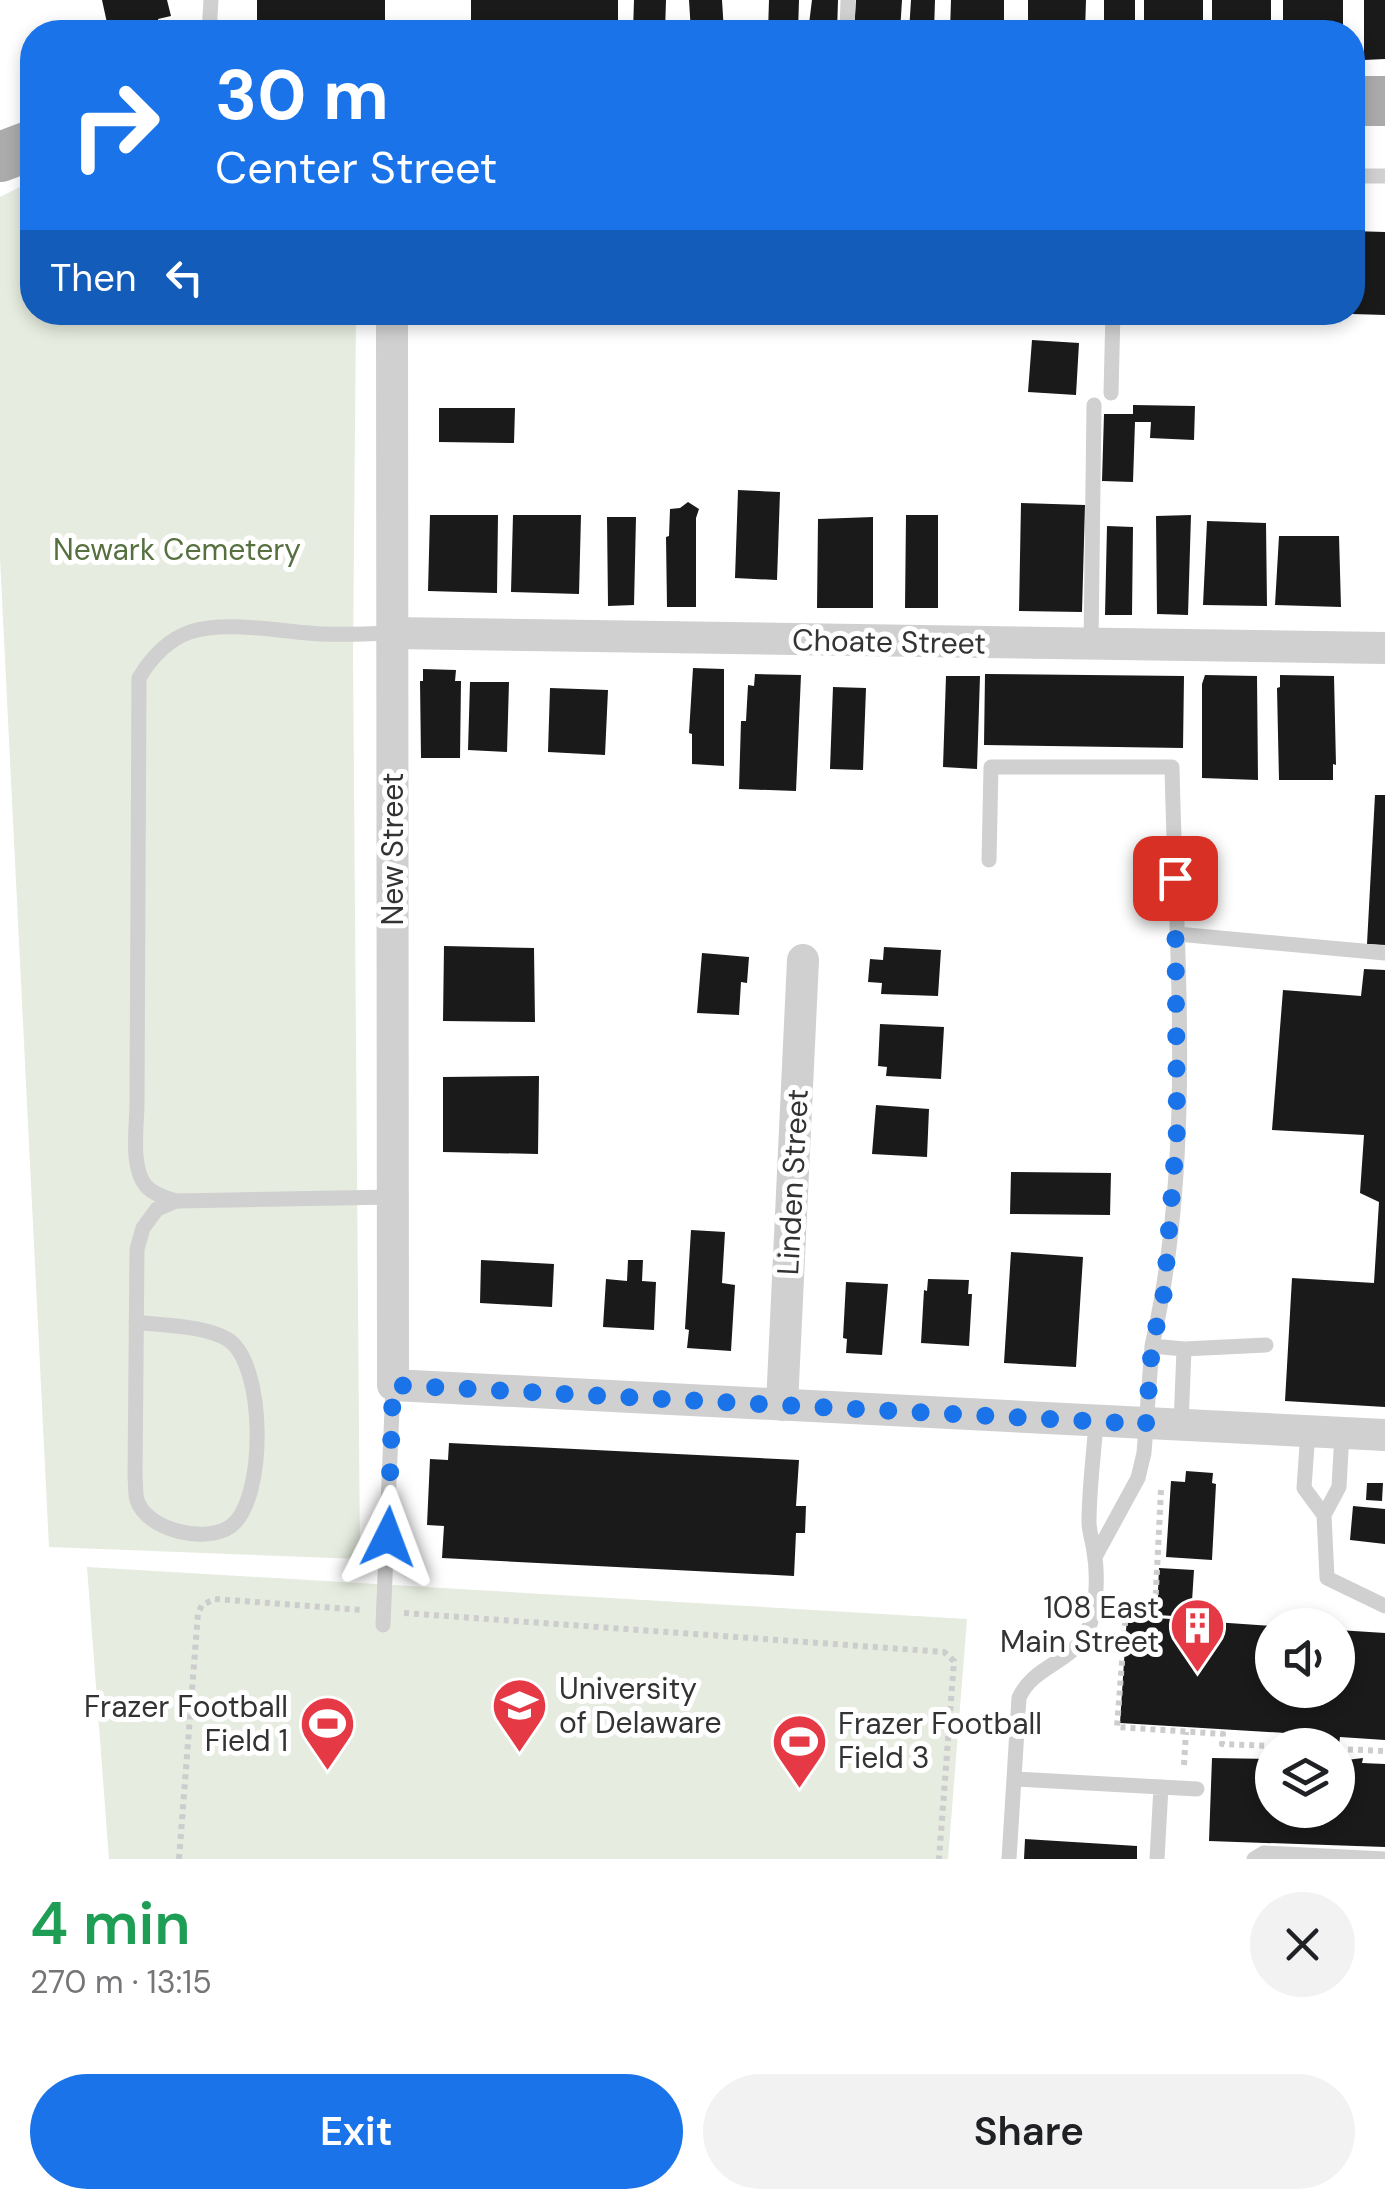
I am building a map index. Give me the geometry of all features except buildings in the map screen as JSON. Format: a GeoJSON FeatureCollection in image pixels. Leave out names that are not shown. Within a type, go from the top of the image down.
{"type":"FeatureCollection","features":[{"type":"Feature","properties":{"kind":"street","name":"New Street"},"geometry":{"type":"LineString","coordinates":[[392,325],[393,1385]]}},
{"type":"Feature","properties":{"kind":"street","name":"Choate Street"},"geometry":{"type":"LineString","coordinates":[[392,633],[1385,648]]}},
{"type":"Feature","properties":{"kind":"street","name":"Linden Street"},"geometry":{"type":"LineString","coordinates":[[782,1405],[803,960]]}},
{"type":"Feature","properties":{"kind":"street"},"geometry":{"type":"LineString","coordinates":[[393,1385],[1385,1436]]}},
{"type":"Feature","properties":{"kind":"lane"},"geometry":{"type":"LineString","coordinates":[[1111,393],[1113,325]]}},
{"type":"Feature","properties":{"kind":"lane"},"geometry":{"type":"LineString","coordinates":[[1091,645],[1094,405]]}},
{"type":"Feature","properties":{"kind":"lane"},"geometry":{"type":"LineString","coordinates":[[176,1201],[145,1186],[137,1164],[139,678],[150,660],[168,644],[191,632],[218,628],[392,633]]}},
{"type":"Feature","properties":{"kind":"lane"},"geometry":{"type":"LineString","coordinates":[[990,860],[991,766],[1172,767],[1178,1068],[1171,1232],[1164,1293],[1152,1346],[1138,1478],[1095,1557]]}},
{"type":"Feature","properties":{"kind":"lane"},"geometry":{"type":"LineString","coordinates":[[1177,934],[1385,953]]}},
{"type":"Feature","properties":{"kind":"lane"},"geometry":{"type":"LineString","coordinates":[[136,1322],[199,1330],[229,1340],[248,1366],[256,1401],[254,1479],[245,1508],[231,1526],[209,1534],[179,1531],[153,1521],[138,1503],[136,1322],[137,1249],[143,1228],[157,1209],[176,1201],[393,1197]]}},
{"type":"Feature","properties":{"kind":"lane"},"geometry":{"type":"LineString","coordinates":[[1152,1346],[1266,1345]]}},
{"type":"Feature","properties":{"kind":"lane"},"geometry":{"type":"LineString","coordinates":[[1181,1425],[1184,1348]]}},
{"type":"Feature","properties":{"kind":"lane"},"geometry":{"type":"LineString","coordinates":[[383,1618],[393,1385]]}},
{"type":"Feature","properties":{"kind":"lane"},"geometry":{"type":"LineString","coordinates":[[1009,1859],[1019,1698],[1026,1683],[1060,1662],[1088,1632],[1092,1617],[1095,1557],[1089,1525],[1096,1421]]}},
{"type":"Feature","properties":{"kind":"lane"},"geometry":{"type":"LineString","coordinates":[[1308,1432],[1304,1488],[1324,1515]]}},
{"type":"Feature","properties":{"kind":"lane"},"geometry":{"type":"LineString","coordinates":[[1342,1433],[1339,1487],[1324,1515],[1327,1578],[1385,1606]]}},
{"type":"Feature","properties":{"kind":"lane"},"geometry":{"type":"LineString","coordinates":[[1015,1779],[1198,1789]]}},
{"type":"Feature","properties":{"kind":"lane"},"geometry":{"type":"LineString","coordinates":[[1157,1859],[1161,1787]]}},
{"type":"Feature","properties":{"kind":"lane"},"geometry":{"type":"LineString","coordinates":[[1254,1859],[1264,1853],[1385,1858]]}},
{"type":"Feature","properties":{"kind":"path"},"geometry":{"type":"LineString","coordinates":[[1162,1474],[1155,1610],[1126,1610],[1118,1727],[1223,1734],[1222,1744],[1255,1745]]}},
{"type":"Feature","properties":{"kind":"path"},"geometry":{"type":"LineString","coordinates":[[179,1859],[198,1613],[202,1605],[214,1599],[383,1618],[944,1652],[954,1661],[939,1859]]}},
{"type":"Feature","properties":{"kind":"path"},"geometry":{"type":"LineString","coordinates":[[1355,1750],[1385,1751]]}},
{"type":"Feature","properties":{"kind":"green space","name":"Newark Cemetery"},"geometry":{"type":"Polygon","coordinates":[[[20,187],[20,325],[356,325],[353,657],[360,1559],[49,1547],[0,558],[0,197],[20,187]]]}},
{"type":"Feature","properties":{"kind":"green space","name":"University of Delaware"},"geometry":{"type":"Polygon","coordinates":[[[87,1567],[967,1619],[948,1859],[109,1859],[87,1567]]]}},
{"type":"Feature","properties":{"kind":"place","name":"108 East Main Street"},"geometry":{"type":"Point","coordinates":[1198,1674]}},
{"type":"Feature","properties":{"kind":"place","name":"University of Delaware"},"geometry":{"type":"Point","coordinates":[520,1755]}},
{"type":"Feature","properties":{"kind":"place","name":"Frazer Football Field 1"},"geometry":{"type":"Point","coordinates":[327,1773]}},
{"type":"Feature","properties":{"kind":"place","name":"Frazer Football Field 3"},"geometry":{"type":"Point","coordinates":[799,1790]}},
{"type":"Feature","properties":{"kind":"route"},"geometry":{"type":"LineString","coordinates":[[388,1537],[393,1385],[1146,1424],[1152,1346],[1164,1293],[1171,1232],[1177,1130],[1175,878]]}}]}
